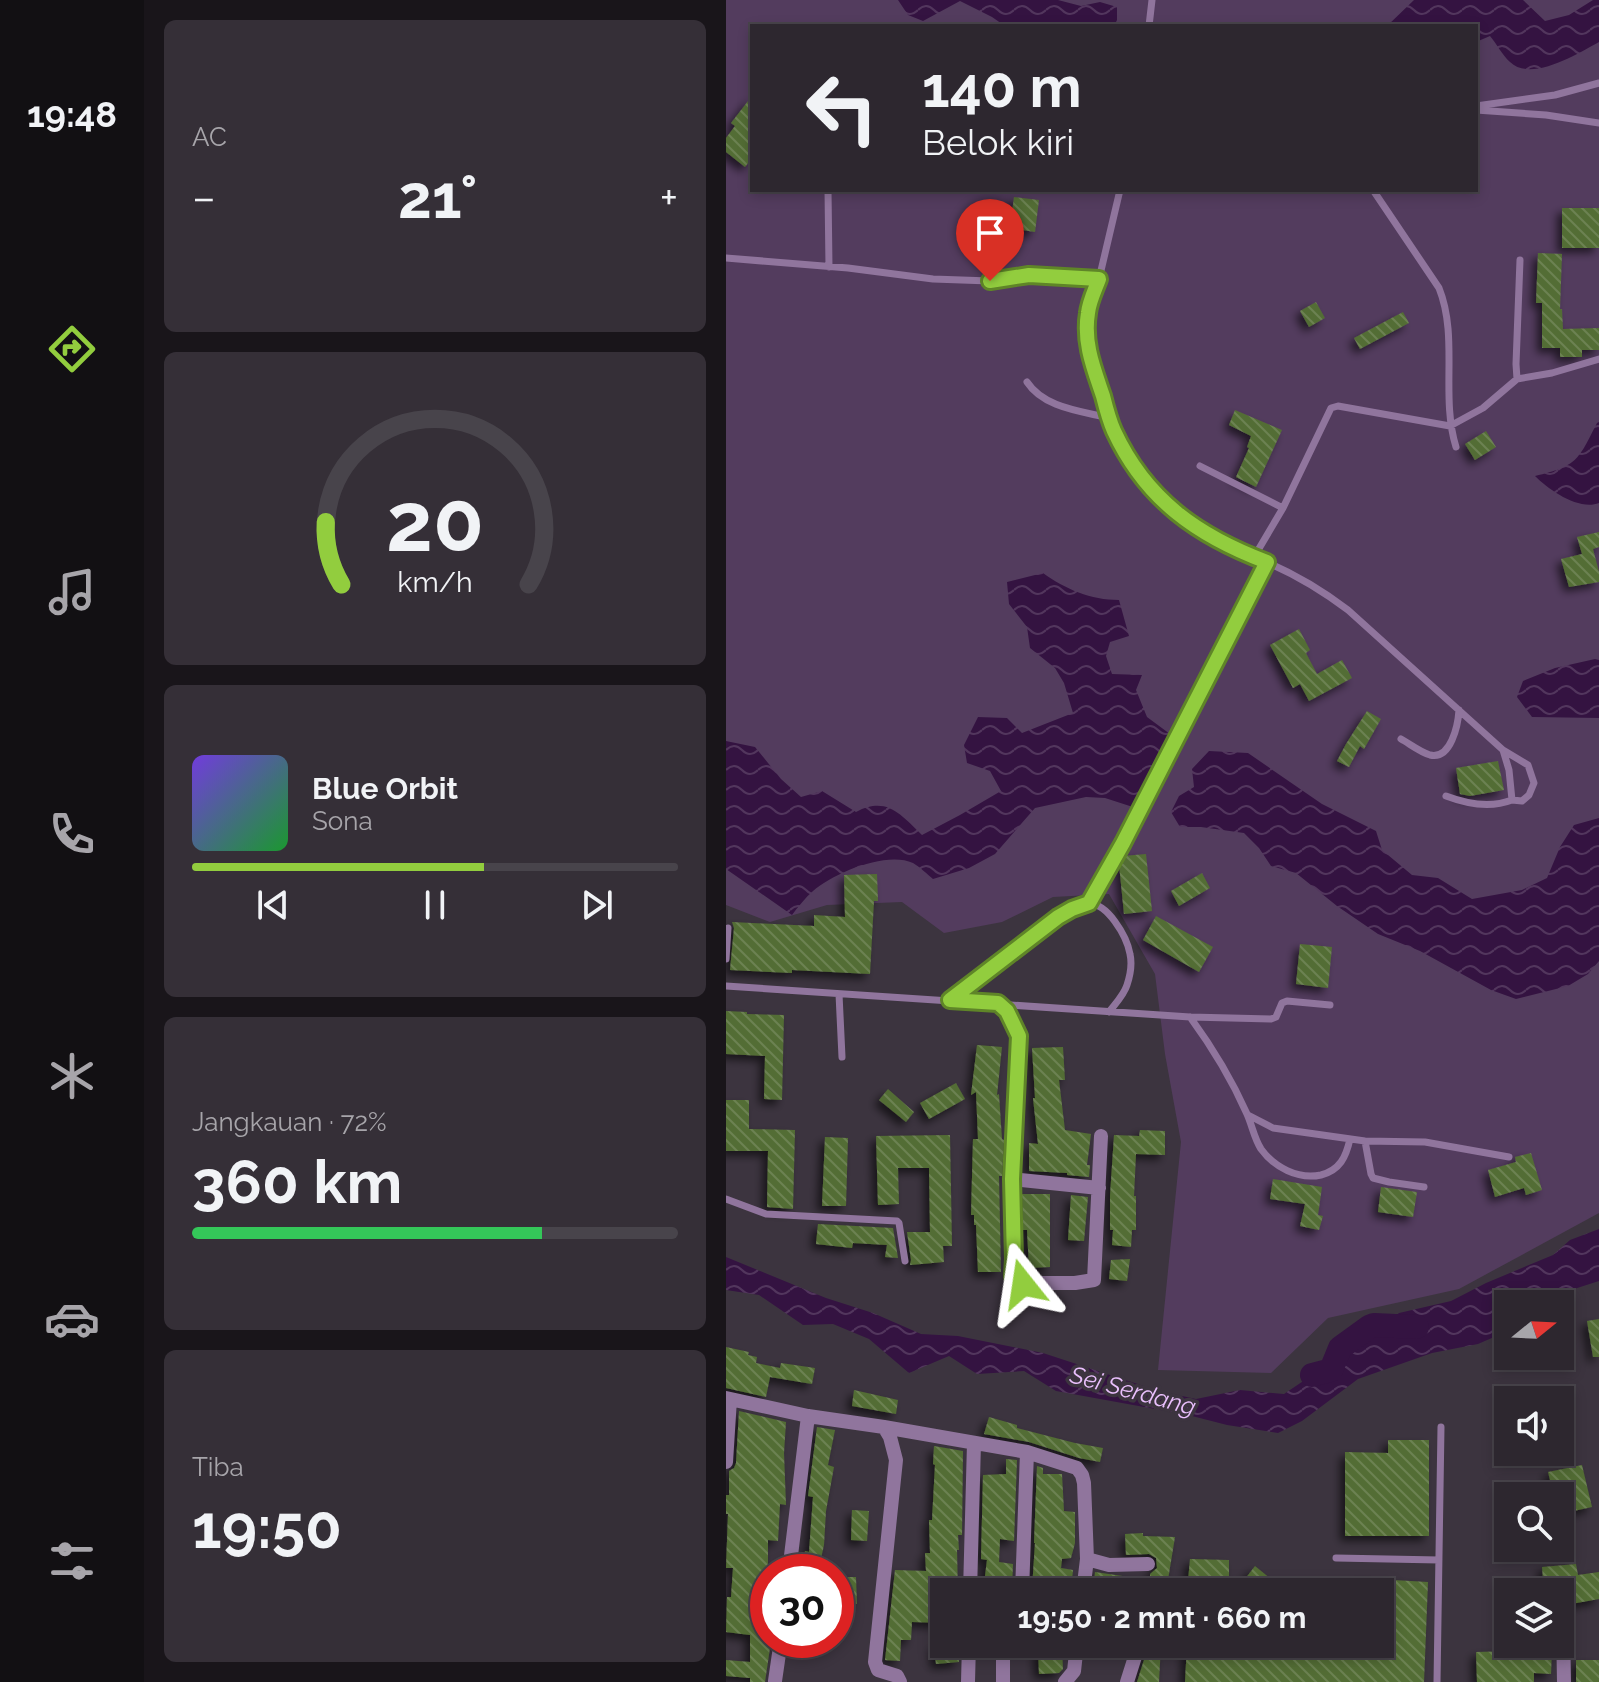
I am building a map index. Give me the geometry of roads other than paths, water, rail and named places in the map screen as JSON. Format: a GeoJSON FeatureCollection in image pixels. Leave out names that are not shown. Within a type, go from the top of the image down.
{"type":"FeatureCollection","features":[{"type":"Feature","properties":{"kind":"street"},"geometry":{"type":"LineString","coordinates":[[998,1003],[1007,1011],[1019,1036],[1012,1179],[1013,1276],[1017,1283],[1094,1280],[1101,1136]]}},
{"type":"Feature","properties":{"kind":"street"},"geometry":{"type":"LineString","coordinates":[[1012,1179],[1099,1188]]}},
{"type":"Feature","properties":{"kind":"street"},"geometry":{"type":"LineString","coordinates":[[726,1462],[728,1398],[808,1416],[1027,1452],[1077,1468],[1084,1483],[1087,1559],[1085,1578]]}},
{"type":"Feature","properties":{"kind":"street"},"geometry":{"type":"LineString","coordinates":[[791,1554],[808,1416]]}},
{"type":"Feature","properties":{"kind":"street"},"geometry":{"type":"LineString","coordinates":[[884,1427],[896,1460],[875,1662],[878,1670],[897,1676],[900,1682]]}},
{"type":"Feature","properties":{"kind":"street"},"geometry":{"type":"LineString","coordinates":[[970,1578],[974,1443]]}},
{"type":"Feature","properties":{"kind":"street"},"geometry":{"type":"LineString","coordinates":[[1022,1578],[1027,1452]]}},
{"type":"Feature","properties":{"kind":"street"},"geometry":{"type":"LineString","coordinates":[[1087,1559],[1109,1565],[1148,1564]]}},
{"type":"Feature","properties":{"kind":"street"},"geometry":{"type":"LineString","coordinates":[[775,1681],[778,1658]]}},
{"type":"Feature","properties":{"kind":"street"},"geometry":{"type":"LineString","coordinates":[[968,1682],[969,1658]]}},
{"type":"Feature","properties":{"kind":"street"},"geometry":{"type":"LineString","coordinates":[[1003,1658],[1003,1682]]}},
{"type":"Feature","properties":{"kind":"street"},"geometry":{"type":"LineString","coordinates":[[1065,1682],[1074,1671],[1075,1658]]}},
{"type":"Feature","properties":{"kind":"street"},"geometry":{"type":"LineString","coordinates":[[1127,1682],[1135,1658]]}},
{"type":"Feature","properties":{"kind":"street"},"geometry":{"type":"LineString","coordinates":[[1564,1658],[1564,1682]]}},
{"type":"Feature","properties":{"kind":"lane"},"geometry":{"type":"LineString","coordinates":[[1149,24],[1152,0]]}},
{"type":"Feature","properties":{"kind":"lane"},"geometry":{"type":"LineString","coordinates":[[1478,108],[1555,95],[1599,83]]}},
{"type":"Feature","properties":{"kind":"lane"},"geometry":{"type":"LineString","coordinates":[[1478,108],[1599,123]]}},
{"type":"Feature","properties":{"kind":"lane"},"geometry":{"type":"LineString","coordinates":[[828,192],[829,267]]}},
{"type":"Feature","properties":{"kind":"lane"},"geometry":{"type":"LineString","coordinates":[[1120,192],[1099,279],[1088,311],[1086,335],[1109,418],[1127,456],[1155,493],[1193,526],[1224,545],[1309,583],[1348,610],[1503,750],[1528,765],[1533,776],[1534,783],[1529,795],[1522,801],[1464,803],[1446,796]]}},
{"type":"Feature","properties":{"kind":"lane"},"geometry":{"type":"LineString","coordinates":[[1374,192],[1439,288],[1445,302],[1450,426],[1456,447]]}},
{"type":"Feature","properties":{"kind":"lane"},"geometry":{"type":"LineString","coordinates":[[726,258],[957,280],[990,281],[1029,275],[1099,279]]}},
{"type":"Feature","properties":{"kind":"lane"},"geometry":{"type":"LineString","coordinates":[[1517,379],[1520,260]]}},
{"type":"Feature","properties":{"kind":"lane"},"geometry":{"type":"LineString","coordinates":[[1254,557],[1283,508],[1331,408],[1338,406],[1450,426],[1483,408],[1517,379],[1552,373],[1599,359]]}},
{"type":"Feature","properties":{"kind":"lane"},"geometry":{"type":"LineString","coordinates":[[1027,382],[1038,396],[1048,401],[1109,418]]}},
{"type":"Feature","properties":{"kind":"lane"},"geometry":{"type":"LineString","coordinates":[[1200,466],[1283,508]]}},
{"type":"Feature","properties":{"kind":"lane"},"geometry":{"type":"LineString","coordinates":[[1089,903],[1267,562]]}},
{"type":"Feature","properties":{"kind":"lane"},"geometry":{"type":"LineString","coordinates":[[1401,739],[1427,754],[1440,755],[1455,732],[1459,710]]}},
{"type":"Feature","properties":{"kind":"lane"},"geometry":{"type":"LineString","coordinates":[[1503,750],[1512,800]]}},
{"type":"Feature","properties":{"kind":"lane"},"geometry":{"type":"LineString","coordinates":[[950,1000],[1058,917],[1089,903],[1110,915],[1130,953],[1127,987],[1109,1012]]}},
{"type":"Feature","properties":{"kind":"lane"},"geometry":{"type":"LineString","coordinates":[[726,959],[728,928]]}},
{"type":"Feature","properties":{"kind":"lane"},"geometry":{"type":"LineString","coordinates":[[726,986],[1190,1017],[1271,1019],[1276,1017],[1282,1003],[1287,1001],[1330,1005]]}},
{"type":"Feature","properties":{"kind":"lane"},"geometry":{"type":"LineString","coordinates":[[839,994],[842,1057]]}},
{"type":"Feature","properties":{"kind":"lane"},"geometry":{"type":"LineString","coordinates":[[1190,1017],[1207,1040],[1248,1115],[1262,1150],[1282,1169],[1296,1174],[1324,1174],[1347,1156],[1350,1139]]}},
{"type":"Feature","properties":{"kind":"lane"},"geometry":{"type":"LineString","coordinates":[[1248,1115],[1273,1128],[1365,1141],[1425,1142],[1509,1157]]}},
{"type":"Feature","properties":{"kind":"lane"},"geometry":{"type":"LineString","coordinates":[[1365,1141],[1373,1178],[1424,1187]]}},
{"type":"Feature","properties":{"kind":"lane"},"geometry":{"type":"LineString","coordinates":[[726,1199],[766,1214],[897,1221],[905,1261]]}},
{"type":"Feature","properties":{"kind":"lane"},"geometry":{"type":"LineString","coordinates":[[1437,1682],[1441,1427]]}},
{"type":"Feature","properties":{"kind":"lane"},"geometry":{"type":"LineString","coordinates":[[1336,1558],[1439,1560]]}},
{"type":"Feature","properties":{"kind":"water"},"geometry":{"type":"Polygon","coordinates":[[[898,0],[1058,0],[1081,6],[1100,2],[1117,7],[1115,24],[1002,24],[960,1],[923,21],[908,15],[898,0]]]}},
{"type":"Feature","properties":{"kind":"water"},"geometry":{"type":"Polygon","coordinates":[[[1414,0],[1523,0],[1545,21],[1569,15],[1593,0],[1599,0],[1599,42],[1542,68],[1519,68],[1507,59],[1490,36],[1478,41],[1478,24],[1389,24],[1414,0]]]}},
{"type":"Feature","properties":{"kind":"water"},"geometry":{"type":"Polygon","coordinates":[[[1599,422],[1599,503],[1574,502],[1556,493],[1535,476],[1560,469],[1575,460],[1599,422]]]}},
{"type":"Feature","properties":{"kind":"water"},"geometry":{"type":"Polygon","coordinates":[[[1043,573],[1079,592],[1119,600],[1129,636],[1110,642],[1106,656],[1112,674],[1142,675],[1136,690],[1147,717],[1170,734],[1139,809],[1105,798],[1086,797],[1035,808],[995,854],[969,868],[933,879],[913,863],[902,860],[875,862],[847,871],[822,884],[792,915],[726,869],[726,741],[755,747],[781,779],[801,797],[822,791],[856,812],[876,806],[885,807],[900,814],[922,835],[1001,791],[990,771],[967,763],[964,745],[978,717],[1007,718],[1022,733],[1073,713],[1064,683],[1055,668],[1030,648],[1027,627],[1009,604],[1007,582],[1043,573]]]}},
{"type":"Feature","properties":{"kind":"water"},"geometry":{"type":"Polygon","coordinates":[[[1599,660],[1599,718],[1532,717],[1517,697],[1523,681],[1555,668],[1599,660]]]}},
{"type":"Feature","properties":{"kind":"water"},"geometry":{"type":"Polygon","coordinates":[[[1209,751],[1248,753],[1322,804],[1376,831],[1382,850],[1412,875],[1438,878],[1472,899],[1522,890],[1547,878],[1560,847],[1574,825],[1599,818],[1599,961],[1588,974],[1568,986],[1516,999],[1491,990],[1420,951],[1378,934],[1296,873],[1271,866],[1244,833],[1180,827],[1171,812],[1179,796],[1194,787],[1192,769],[1209,751]]]}},
{"type":"Feature","properties":{"kind":"water"},"geometry":{"type":"Polygon","coordinates":[[[1599,1229],[1599,1281],[1571,1290],[1494,1290],[1494,1337],[1478,1344],[1432,1353],[1358,1379],[1302,1421],[1278,1433],[1056,1391],[1024,1371],[977,1374],[949,1356],[909,1373],[869,1339],[833,1324],[803,1325],[759,1295],[726,1290],[726,1257],[921,1334],[958,1336],[1043,1353],[1159,1391],[1196,1399],[1240,1390],[1284,1394],[1399,1313],[1451,1301],[1553,1255],[1570,1240],[1599,1229]]]}},
{"type":"Feature","properties":{"kind":"waterway","name":"Sei Serdang"},"geometry":{"type":"LineString","coordinates":[[1312,1375],[1331,1370],[1340,1348],[1369,1327],[1417,1327]]}}]}
